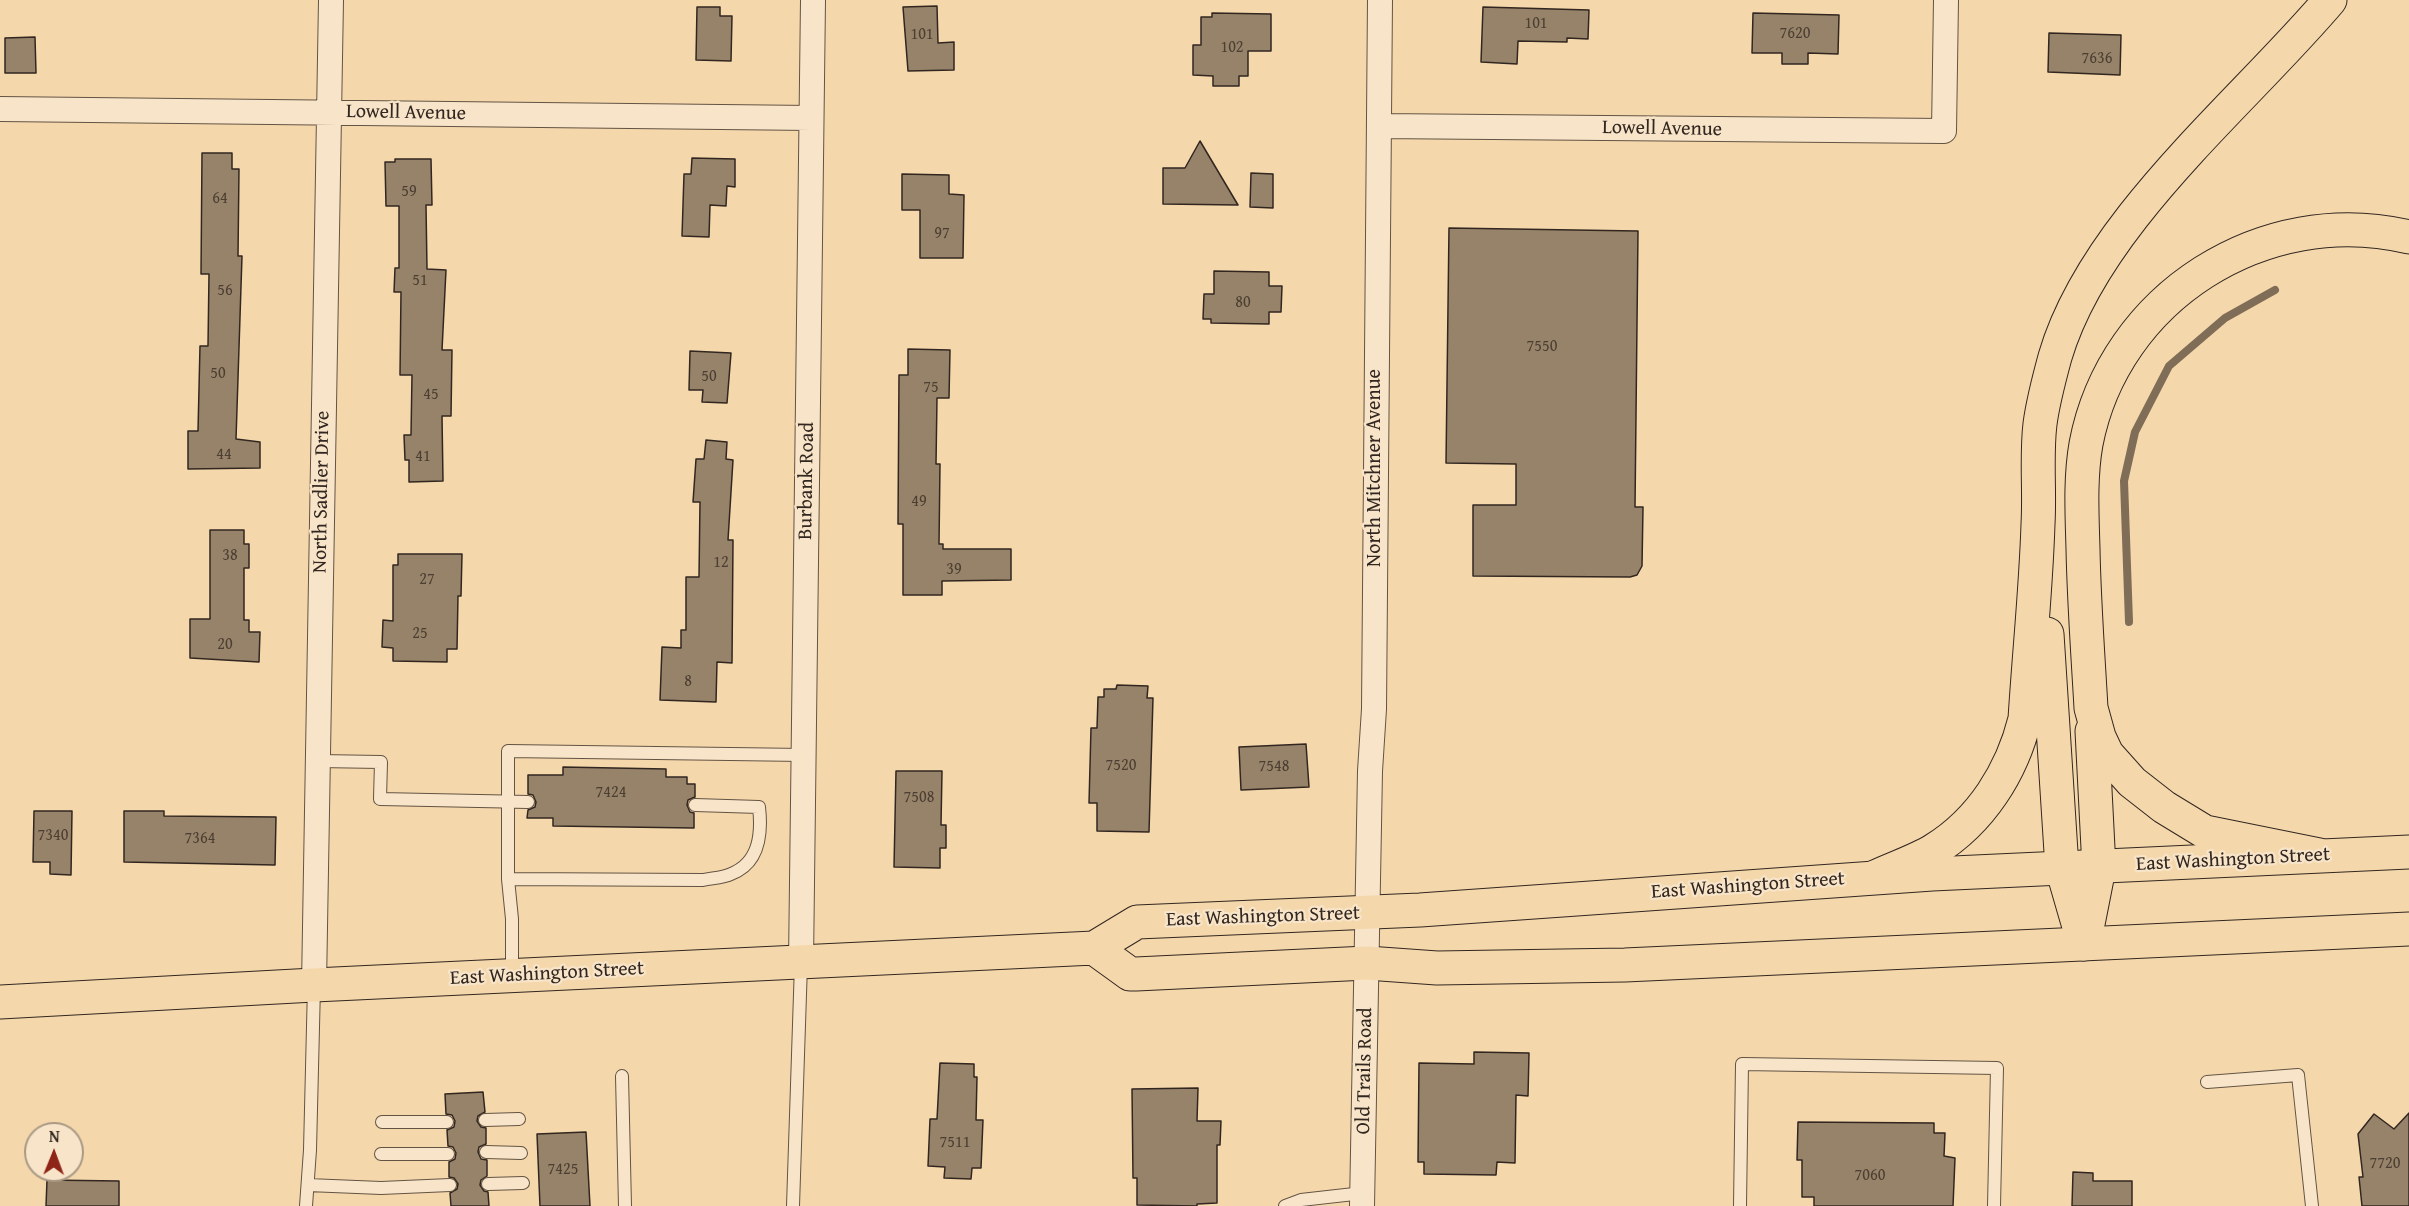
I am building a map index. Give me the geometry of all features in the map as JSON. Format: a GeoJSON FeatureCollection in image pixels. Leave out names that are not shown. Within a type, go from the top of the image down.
{"type":"FeatureCollection","features":[{"type":"Feature","properties":{"kind":"main road"},"geometry":{"type":"LineString","coordinates":[[1875,878],[1931,851],[1968,824],[1984,805],[2009,763],[2020,737],[2025,719],[2038,523],[2040,424],[2048,383],[2064,331],[2093,274],[2160,183],[2330,0]]}},
{"type":"Feature","properties":{"kind":"main road"},"geometry":{"type":"LineString","coordinates":[[2084,944],[2099,868],[2082,539],[2084,464],[2090,428],[2097,405],[2124,350],[2145,322],[2175,292],[2213,266],[2249,247],[2293,235],[2336,230],[2386,232],[2409,237]]}},
{"type":"Feature","properties":{"kind":"main road"},"geometry":{"type":"LineString","coordinates":[[2038,523],[2054,721],[2062,868],[2084,944]]}},
{"type":"Feature","properties":{"kind":"main road"},"geometry":{"type":"LineString","coordinates":[[2091,708],[2099,737],[2107,754],[2132,782],[2164,807],[2205,832],[2319,855]]}},
{"type":"Feature","properties":{"kind":"main road","name":"East Washington Street"},"geometry":{"type":"LineString","coordinates":[[1094,948],[1130,974],[1367,937],[1875,878],[2409,852]]}},
{"type":"Feature","properties":{"kind":"main road","name":"East Washington Street"},"geometry":{"type":"LineString","coordinates":[[0,1002],[1094,948],[1137,922],[1367,937],[1437,968],[1603,965],[2409,928]]}},
{"type":"Feature","properties":{"kind":"street","name":"North Sadlier Drive"},"geometry":{"type":"LineString","coordinates":[[314,985],[331,0]]}},
{"type":"Feature","properties":{"kind":"street","name":"Burbank Road"},"geometry":{"type":"LineString","coordinates":[[801,962],[813,0]]}},
{"type":"Feature","properties":{"kind":"street","name":"North Mitchner Avenue"},"geometry":{"type":"LineString","coordinates":[[1367,937],[1370,771],[1374,709],[1380,0]]}},
{"type":"Feature","properties":{"kind":"street","name":"Lowell Avenue"},"geometry":{"type":"LineString","coordinates":[[1379,126],[1944,131],[1946,0]]}},
{"type":"Feature","properties":{"kind":"street","name":"Lowell Avenue"},"geometry":{"type":"LineString","coordinates":[[0,109],[811,118]]}},
{"type":"Feature","properties":{"kind":"street","name":"Old Trails Road"},"geometry":{"type":"LineString","coordinates":[[1363,1199],[1367,937]]}},
{"type":"Feature","properties":{"kind":"lane"},"geometry":{"type":"LineString","coordinates":[[512,976],[512,919],[508,879],[508,751],[804,755]]}},
{"type":"Feature","properties":{"kind":"lane"},"geometry":{"type":"LineString","coordinates":[[318,761],[381,762],[380,799],[528,802]]}},
{"type":"Feature","properties":{"kind":"lane"},"geometry":{"type":"LineString","coordinates":[[508,879],[703,880],[732,874],[753,858],[761,831],[759,807],[694,805]]}},
{"type":"Feature","properties":{"kind":"lane"},"geometry":{"type":"LineString","coordinates":[[793,1206],[801,962]]}},
{"type":"Feature","properties":{"kind":"lane"},"geometry":{"type":"LineString","coordinates":[[306,1206],[314,985]]}},
{"type":"Feature","properties":{"kind":"lane"},"geometry":{"type":"LineString","coordinates":[[1740,1206],[1742,1064],[1997,1068],[1994,1206]]}},
{"type":"Feature","properties":{"kind":"lane"},"geometry":{"type":"LineString","coordinates":[[2207,1082],[2298,1075],[2312,1206]]}},
{"type":"Feature","properties":{"kind":"lane"},"geometry":{"type":"LineString","coordinates":[[622,1076],[625,1206]]}},
{"type":"Feature","properties":{"kind":"lane"},"geometry":{"type":"LineString","coordinates":[[485,1120],[519,1119]]}},
{"type":"Feature","properties":{"kind":"lane"},"geometry":{"type":"LineString","coordinates":[[382,1122],[447,1122]]}},
{"type":"Feature","properties":{"kind":"lane"},"geometry":{"type":"LineString","coordinates":[[486,1152],[521,1153]]}},
{"type":"Feature","properties":{"kind":"lane"},"geometry":{"type":"LineString","coordinates":[[381,1154],[448,1154]]}},
{"type":"Feature","properties":{"kind":"lane"},"geometry":{"type":"LineString","coordinates":[[488,1184],[523,1183]]}},
{"type":"Feature","properties":{"kind":"lane"},"geometry":{"type":"LineString","coordinates":[[308,1185],[381,1188],[450,1185]]}},
{"type":"Feature","properties":{"kind":"lane"},"geometry":{"type":"LineString","coordinates":[[1285,1206],[1301,1200],[1363,1199]]}},
{"type":"Feature","properties":{"kind":"building"},"geometry":{"type":"Polygon","coordinates":[[[937,6],[938,43],[954,42],[954,70],[908,71],[903,7],[937,6]]]}},
{"type":"Feature","properties":{"kind":"building"},"geometry":{"type":"Polygon","coordinates":[[[697,7],[720,7],[720,16],[732,16],[731,61],[696,60],[697,7]]]}},
{"type":"Feature","properties":{"kind":"building"},"geometry":{"type":"Polygon","coordinates":[[[1483,7],[1589,10],[1588,39],[1567,38],[1567,42],[1518,41],[1517,64],[1481,62],[1483,7]]]}},
{"type":"Feature","properties":{"kind":"building"},"geometry":{"type":"Polygon","coordinates":[[[1212,13],[1271,14],[1271,51],[1248,51],[1248,76],[1239,76],[1239,86],[1213,86],[1213,76],[1193,75],[1193,45],[1201,45],[1201,17],[1212,17],[1212,13]]]}},
{"type":"Feature","properties":{"kind":"building"},"geometry":{"type":"Polygon","coordinates":[[[1753,13],[1839,15],[1838,54],[1808,53],[1808,64],[1782,64],[1782,53],[1752,53],[1753,13]]]}},
{"type":"Feature","properties":{"kind":"building"},"geometry":{"type":"Polygon","coordinates":[[[2049,33],[2121,35],[2120,75],[2048,72],[2049,33]]]}},
{"type":"Feature","properties":{"kind":"building"},"geometry":{"type":"Polygon","coordinates":[[[35,37],[36,73],[5,73],[5,38],[35,37]]]}},
{"type":"Feature","properties":{"kind":"building"},"geometry":{"type":"Polygon","coordinates":[[[1200,141],[1238,205],[1163,204],[1163,168],[1185,168],[1200,141]]]}},
{"type":"Feature","properties":{"kind":"building"},"geometry":{"type":"Polygon","coordinates":[[[202,153],[232,153],[232,169],[239,169],[238,256],[242,256],[236,439],[260,442],[260,468],[188,469],[188,431],[198,431],[200,346],[208,346],[209,274],[201,274],[202,153]]]}},
{"type":"Feature","properties":{"kind":"building"},"geometry":{"type":"Polygon","coordinates":[[[692,158],[735,159],[735,187],[727,186],[726,206],[710,205],[709,237],[682,236],[684,174],[691,174],[692,158]]]}},
{"type":"Feature","properties":{"kind":"building"},"geometry":{"type":"Polygon","coordinates":[[[395,159],[431,159],[432,205],[426,205],[427,269],[446,270],[442,350],[452,350],[451,416],[442,416],[443,481],[409,482],[409,460],[405,460],[404,435],[411,435],[412,375],[400,375],[401,292],[394,292],[395,268],[399,268],[399,206],[386,206],[385,162],[395,162],[395,159]]]}},
{"type":"Feature","properties":{"kind":"building"},"geometry":{"type":"Polygon","coordinates":[[[1251,173],[1273,174],[1273,208],[1250,207],[1251,173]]]}},
{"type":"Feature","properties":{"kind":"building"},"geometry":{"type":"Polygon","coordinates":[[[902,174],[949,175],[949,194],[964,195],[963,258],[920,258],[920,210],[902,210],[902,174]]]}},
{"type":"Feature","properties":{"kind":"building"},"geometry":{"type":"Polygon","coordinates":[[[1449,228],[1638,231],[1635,507],[1643,507],[1642,566],[1637,575],[1630,577],[1473,576],[1473,505],[1516,505],[1516,464],[1446,463],[1449,228]]]}},
{"type":"Feature","properties":{"kind":"building"},"geometry":{"type":"Polygon","coordinates":[[[1214,271],[1269,272],[1269,286],[1282,286],[1281,312],[1269,312],[1269,324],[1211,323],[1211,319],[1203,319],[1204,294],[1214,294],[1214,271]]]}},
{"type":"Feature","properties":{"kind":"building"},"geometry":{"type":"Polygon","coordinates":[[[908,349],[950,350],[949,398],[937,398],[936,464],[940,464],[939,544],[943,544],[943,549],[1011,549],[1011,580],[942,581],[942,595],[903,595],[903,524],[898,524],[899,375],[908,375],[908,349]]]}},
{"type":"Feature","properties":{"kind":"building"},"geometry":{"type":"Polygon","coordinates":[[[690,351],[731,353],[727,403],[702,402],[703,390],[689,390],[690,351]]]}},
{"type":"Feature","properties":{"kind":"building"},"geometry":{"type":"Polygon","coordinates":[[[706,440],[727,442],[726,459],[733,460],[728,540],[733,540],[732,663],[717,662],[716,702],[660,700],[662,647],[681,648],[681,630],[686,630],[686,577],[699,577],[700,502],[693,502],[696,459],[704,459],[706,440]]]}},
{"type":"Feature","properties":{"kind":"building"},"geometry":{"type":"Polygon","coordinates":[[[210,530],[244,530],[244,544],[249,544],[249,568],[244,568],[244,620],[249,620],[249,632],[260,632],[259,662],[190,658],[190,619],[210,619],[210,530]]]}},
{"type":"Feature","properties":{"kind":"building"},"geometry":{"type":"Polygon","coordinates":[[[398,554],[462,554],[457,649],[447,649],[447,662],[393,661],[393,648],[382,647],[383,620],[393,621],[393,565],[398,565],[398,554]]]}},
{"type":"Feature","properties":{"kind":"building"},"geometry":{"type":"Polygon","coordinates":[[[1117,685],[1148,686],[1147,698],[1153,698],[1149,832],[1097,831],[1097,803],[1089,803],[1091,728],[1097,728],[1098,697],[1104,697],[1104,689],[1116,689],[1117,685]]]}},
{"type":"Feature","properties":{"kind":"building"},"geometry":{"type":"Polygon","coordinates":[[[1306,744],[1309,787],[1241,790],[1239,747],[1306,744]]]}},
{"type":"Feature","properties":{"kind":"building"},"geometry":{"type":"Polygon","coordinates":[[[563,767],[666,769],[666,777],[687,777],[687,784],[695,784],[695,797],[688,800],[687,805],[690,812],[694,813],[694,828],[553,826],[553,818],[527,818],[528,810],[535,807],[536,802],[533,795],[528,794],[528,775],[563,775],[563,767]]]}},
{"type":"Feature","properties":{"kind":"building"},"geometry":{"type":"Polygon","coordinates":[[[896,771],[942,771],[941,825],[946,825],[946,848],[940,848],[940,868],[894,867],[896,771]]]}},
{"type":"Feature","properties":{"kind":"building"},"geometry":{"type":"Polygon","coordinates":[[[34,811],[72,811],[71,875],[50,874],[50,862],[33,862],[34,811]]]}},
{"type":"Feature","properties":{"kind":"building"},"geometry":{"type":"Polygon","coordinates":[[[124,811],[164,811],[164,816],[276,817],[275,865],[124,862],[124,811]]]}},
{"type":"Feature","properties":{"kind":"building"},"geometry":{"type":"Polygon","coordinates":[[[1474,1052],[1529,1053],[1528,1096],[1516,1095],[1515,1163],[1497,1162],[1496,1175],[1424,1174],[1424,1162],[1418,1162],[1419,1063],[1474,1064],[1474,1052]]]}},
{"type":"Feature","properties":{"kind":"building"},"geometry":{"type":"Polygon","coordinates":[[[940,1063],[974,1064],[974,1077],[977,1077],[976,1120],[983,1120],[981,1168],[972,1168],[971,1179],[944,1178],[945,1167],[928,1166],[930,1119],[937,1119],[940,1063]]]}},
{"type":"Feature","properties":{"kind":"building"},"geometry":{"type":"Polygon","coordinates":[[[1198,1088],[1197,1121],[1221,1121],[1220,1145],[1217,1145],[1217,1203],[1197,1204],[1197,1206],[1137,1205],[1137,1178],[1133,1178],[1132,1089],[1198,1088]]]}},
{"type":"Feature","properties":{"kind":"building"},"geometry":{"type":"Polygon","coordinates":[[[483,1092],[485,1112],[478,1116],[477,1121],[481,1127],[486,1128],[486,1144],[479,1147],[478,1152],[481,1159],[487,1160],[487,1176],[481,1180],[480,1185],[484,1191],[488,1192],[489,1206],[451,1206],[450,1193],[457,1189],[458,1184],[454,1178],[449,1177],[449,1162],[455,1159],[456,1153],[453,1147],[448,1146],[447,1130],[454,1127],[455,1121],[452,1115],[446,1114],[445,1094],[483,1092]]]}},
{"type":"Feature","properties":{"kind":"building"},"geometry":{"type":"Polygon","coordinates":[[[2409,1113],[2409,1206],[2362,1206],[2359,1177],[2363,1177],[2358,1134],[2374,1114],[2394,1129],[2409,1113]]]}},
{"type":"Feature","properties":{"kind":"building"},"geometry":{"type":"Polygon","coordinates":[[[1798,1122],[1934,1123],[1934,1133],[1945,1133],[1944,1156],[1955,1158],[1953,1206],[1814,1206],[1814,1197],[1802,1197],[1802,1160],[1797,1160],[1798,1122]]]}},
{"type":"Feature","properties":{"kind":"building"},"geometry":{"type":"Polygon","coordinates":[[[586,1132],[590,1206],[540,1206],[537,1134],[586,1132]]]}},
{"type":"Feature","properties":{"kind":"building"},"geometry":{"type":"Polygon","coordinates":[[[2073,1172],[2093,1173],[2093,1181],[2132,1181],[2132,1206],[2072,1206],[2073,1172]]]}},
{"type":"Feature","properties":{"kind":"building"},"geometry":{"type":"Polygon","coordinates":[[[119,1181],[119,1206],[46,1206],[47,1182],[119,1181]]]}},
{"type":"Feature","properties":{"kind":"waterway"},"geometry":{"type":"LineString","coordinates":[[2129,622],[2124,481],[2135,432],[2169,366],[2225,318],[2275,290]]}}]}
